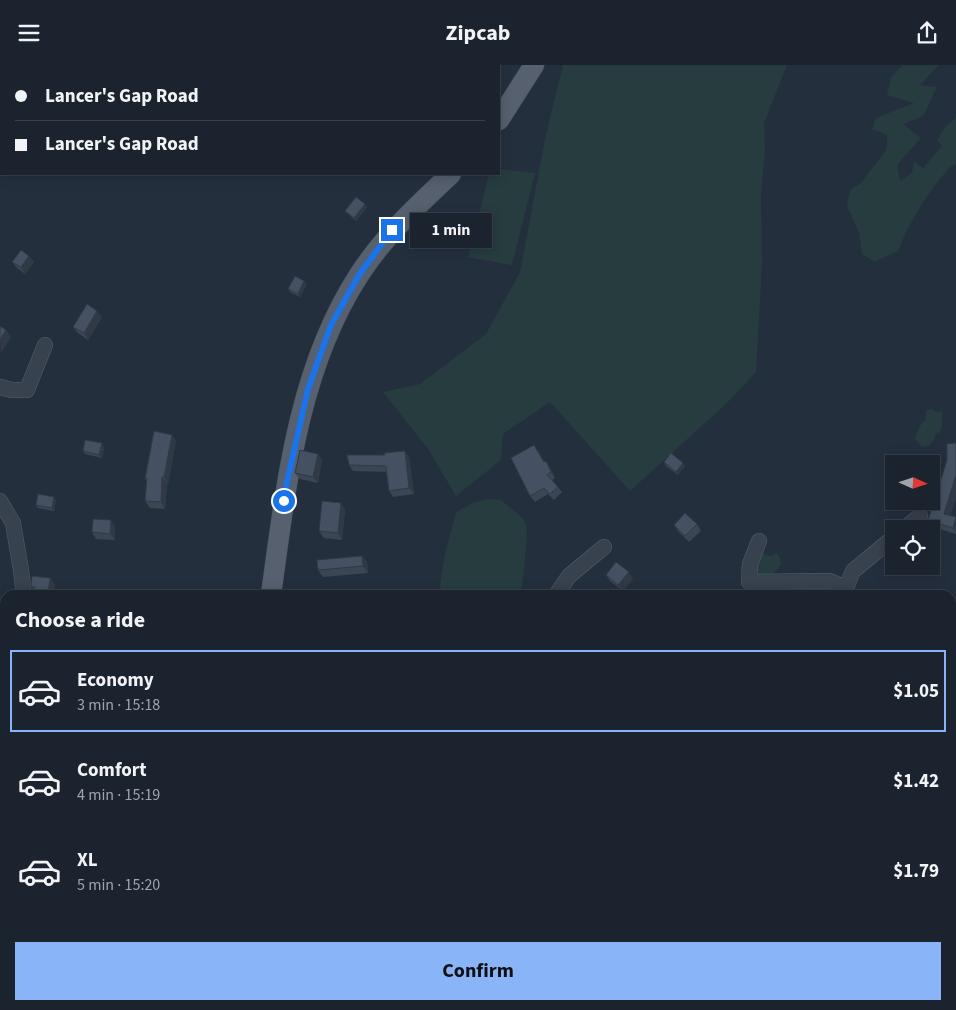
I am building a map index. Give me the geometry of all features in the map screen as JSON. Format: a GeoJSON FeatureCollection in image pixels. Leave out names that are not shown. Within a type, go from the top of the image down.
{"type":"FeatureCollection","features":[{"type":"Feature","properties":{"kind":"main road"},"geometry":{"type":"LineString","coordinates":[[500,118],[534,65]]}},
{"type":"Feature","properties":{"kind":"main road"},"geometry":{"type":"LineString","coordinates":[[272,590],[287,482],[308,389],[331,325],[359,275],[392,230],[450,175]]}},
{"type":"Feature","properties":{"kind":"street"},"geometry":{"type":"LineString","coordinates":[[0,387],[12,391],[27,390],[45,345]]}},
{"type":"Feature","properties":{"kind":"street"},"geometry":{"type":"LineString","coordinates":[[0,501],[13,523],[23,590]]}},
{"type":"Feature","properties":{"kind":"street"},"geometry":{"type":"LineString","coordinates":[[915,520],[920,516]]}},
{"type":"Feature","properties":{"kind":"street"},"geometry":{"type":"LineString","coordinates":[[759,541],[750,564],[749,583],[830,581],[841,590]]}},
{"type":"Feature","properties":{"kind":"street"},"geometry":{"type":"LineString","coordinates":[[845,590],[853,571],[885,544]]}},
{"type":"Feature","properties":{"kind":"street"},"geometry":{"type":"LineString","coordinates":[[559,590],[569,576],[604,547]]}},
{"type":"Feature","properties":{"kind":"green space"},"geometry":{"type":"Polygon","coordinates":[[[563,65],[787,65],[764,123],[765,150],[761,193],[762,262],[756,372],[726,404],[630,491],[550,402],[503,434],[501,460],[456,496],[428,449],[383,392],[420,384],[486,334],[520,272],[545,139],[563,65]]]}},
{"type":"Feature","properties":{"kind":"green space"},"geometry":{"type":"Polygon","coordinates":[[[903,65],[939,65],[920,85],[937,87],[923,116],[903,124],[921,138],[897,165],[900,181],[912,173],[914,161],[923,168],[942,146],[937,140],[947,125],[956,118],[956,164],[949,168],[927,197],[908,228],[898,251],[875,262],[862,254],[859,232],[847,206],[850,190],[861,183],[887,149],[887,135],[872,129],[876,118],[914,103],[887,95],[891,77],[903,65]]]}},
{"type":"Feature","properties":{"kind":"green space"},"geometry":{"type":"Polygon","coordinates":[[[500,169],[535,173],[512,265],[468,257],[489,175],[500,175],[500,169]]]}},
{"type":"Feature","properties":{"kind":"green space"},"geometry":{"type":"Polygon","coordinates":[[[931,409],[937,412],[942,411],[942,424],[940,432],[935,434],[934,440],[929,446],[922,447],[915,439],[919,428],[926,419],[926,411],[931,409]]]}},
{"type":"Feature","properties":{"kind":"green space"},"geometry":{"type":"Polygon","coordinates":[[[488,499],[501,500],[523,518],[527,528],[522,590],[440,590],[443,564],[456,512],[475,502],[488,499]]]}},
{"type":"Feature","properties":{"kind":"green space"},"geometry":{"type":"Polygon","coordinates":[[[760,552],[771,556],[777,553],[781,565],[773,574],[741,574],[740,567],[760,552]]]}},
{"type":"Feature","properties":{"kind":"building"},"geometry":{"type":"Polygon","coordinates":[[[356,197],[365,204],[354,218],[345,211],[356,197]]]}},
{"type":"Feature","properties":{"kind":"building"},"geometry":{"type":"Polygon","coordinates":[[[21,250],[29,256],[21,267],[12,262],[21,250]]]}},
{"type":"Feature","properties":{"kind":"building"},"geometry":{"type":"Polygon","coordinates":[[[295,276],[304,281],[298,294],[288,289],[295,276]]]}},
{"type":"Feature","properties":{"kind":"building"},"geometry":{"type":"Polygon","coordinates":[[[87,304],[97,311],[84,333],[73,327],[87,304]]]}},
{"type":"Feature","properties":{"kind":"building"},"geometry":{"type":"Polygon","coordinates":[[[0,326],[6,330],[0,340],[0,326]]]}},
{"type":"Feature","properties":{"kind":"building"},"geometry":{"type":"Polygon","coordinates":[[[154,431],[172,435],[164,477],[162,477],[161,502],[145,501],[147,478],[145,479],[154,431]]]}},
{"type":"Feature","properties":{"kind":"building"},"geometry":{"type":"Polygon","coordinates":[[[85,440],[102,443],[99,455],[83,451],[85,440]]]}},
{"type":"Feature","properties":{"kind":"building"},"geometry":{"type":"Polygon","coordinates":[[[956,443],[956,475],[944,514],[956,517],[953,528],[940,524],[940,520],[928,520],[931,510],[940,510],[940,482],[947,460],[947,444],[956,443]]]}},
{"type":"Feature","properties":{"kind":"building"},"geometry":{"type":"Polygon","coordinates":[[[534,445],[544,462],[546,461],[551,472],[547,475],[558,487],[550,494],[544,488],[530,496],[511,458],[534,445]]]}},
{"type":"Feature","properties":{"kind":"building"},"geometry":{"type":"Polygon","coordinates":[[[300,450],[318,454],[313,477],[295,473],[300,450]]]}},
{"type":"Feature","properties":{"kind":"building"},"geometry":{"type":"Polygon","coordinates":[[[405,451],[409,488],[389,491],[386,466],[349,465],[347,455],[385,455],[384,453],[405,451]]]}},
{"type":"Feature","properties":{"kind":"building"},"geometry":{"type":"Polygon","coordinates":[[[671,453],[683,463],[676,472],[664,462],[671,453]]]}},
{"type":"Feature","properties":{"kind":"building"},"geometry":{"type":"Polygon","coordinates":[[[38,494],[54,497],[52,508],[36,505],[38,494]]]}},
{"type":"Feature","properties":{"kind":"building"},"geometry":{"type":"Polygon","coordinates":[[[322,501],[341,503],[338,533],[319,531],[322,501]]]}},
{"type":"Feature","properties":{"kind":"building"},"geometry":{"type":"Polygon","coordinates":[[[685,513],[697,524],[685,536],[674,525],[685,513]]]}},
{"type":"Feature","properties":{"kind":"building"},"geometry":{"type":"Polygon","coordinates":[[[93,519],[111,520],[110,534],[92,532],[93,519]]]}},
{"type":"Feature","properties":{"kind":"building"},"geometry":{"type":"Polygon","coordinates":[[[362,556],[363,566],[318,570],[317,560],[362,556]]]}},
{"type":"Feature","properties":{"kind":"building"},"geometry":{"type":"Polygon","coordinates":[[[616,562],[629,572],[618,585],[606,575],[616,562]]]}},
{"type":"Feature","properties":{"kind":"building"},"geometry":{"type":"Polygon","coordinates":[[[32,576],[50,578],[49,590],[35,590],[35,587],[31,586],[32,576]]]}},
{"type":"Feature","properties":{"kind":"route"},"geometry":{"type":"LineString","coordinates":[[284,501],[308,389],[331,325],[359,275],[392,230]]}}]}
